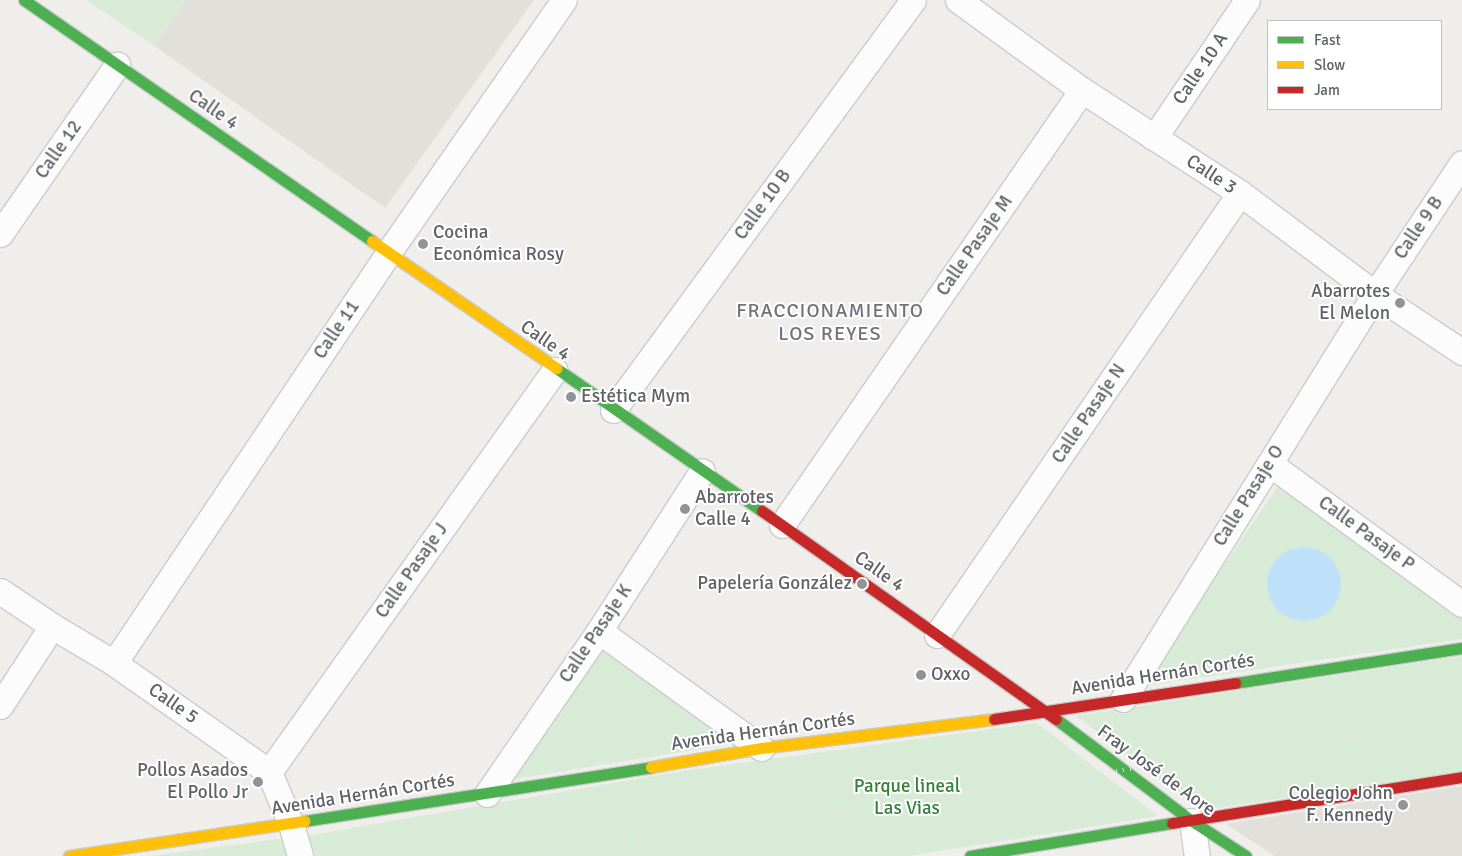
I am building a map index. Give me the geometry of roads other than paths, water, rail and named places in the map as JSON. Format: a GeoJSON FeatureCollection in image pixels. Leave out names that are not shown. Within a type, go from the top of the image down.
{"type":"FeatureCollection","features":[{"type":"Feature","properties":{"kind":"main road","name":"Calle 4"},"geometry":{"type":"LineString","coordinates":[[24,0],[555,370],[782,525],[1047,712]]}},
{"type":"Feature","properties":{"kind":"main road","name":"Avenida Hernán Cortés"},"geometry":{"type":"LineString","coordinates":[[69,856],[488,794],[760,748],[1047,712],[1123,698],[1462,648]]}},
{"type":"Feature","properties":{"kind":"main road","name":"Fray José de Aore"},"geometry":{"type":"LineString","coordinates":[[1047,712],[1192,821],[1246,856]]}},
{"type":"Feature","properties":{"kind":"main road"},"geometry":{"type":"LineString","coordinates":[[975,856],[1462,777]]}},
{"type":"Feature","properties":{"kind":"street","name":"Calle 11"},"geometry":{"type":"LineString","coordinates":[[114,663],[388,253],[564,0]]}},
{"type":"Feature","properties":{"kind":"street","name":"Calle 10 B"},"geometry":{"type":"LineString","coordinates":[[613,410],[913,0]]}},
{"type":"Feature","properties":{"kind":"street","name":"Calle 3"},"geometry":{"type":"LineString","coordinates":[[958,0],[1082,90],[1240,193],[1375,294],[1462,352]]}},
{"type":"Feature","properties":{"kind":"street","name":"Calle 10 A"},"geometry":{"type":"LineString","coordinates":[[1154,138],[1247,0]]}},
{"type":"Feature","properties":{"kind":"street","name":"Calle 12"},"geometry":{"type":"LineString","coordinates":[[0,234],[117,65]]}},
{"type":"Feature","properties":{"kind":"street","name":"Calle Pasaje M"},"geometry":{"type":"LineString","coordinates":[[782,525],[1082,90]]}},
{"type":"Feature","properties":{"kind":"street","name":"Calle 9 B"},"geometry":{"type":"LineString","coordinates":[[1375,294],[1462,163]]}},
{"type":"Feature","properties":{"kind":"street","name":"Calle Pasaje N"},"geometry":{"type":"LineString","coordinates":[[937,635],[1240,193]]}},
{"type":"Feature","properties":{"kind":"street","name":"Calle Pasaje O"},"geometry":{"type":"LineString","coordinates":[[1123,698],[1375,294]]}},
{"type":"Feature","properties":{"kind":"street","name":"Calle Pasaje J"},"geometry":{"type":"LineString","coordinates":[[269,772],[555,370]]}},
{"type":"Feature","properties":{"kind":"street","name":"Calle Pasaje P"},"geometry":{"type":"LineString","coordinates":[[1270,464],[1462,604]]}},
{"type":"Feature","properties":{"kind":"street","name":"Calle Pasaje K"},"geometry":{"type":"LineString","coordinates":[[488,794],[599,631],[702,471]]}},
{"type":"Feature","properties":{"kind":"street","name":"Calle 5"},"geometry":{"type":"LineString","coordinates":[[0,591],[52,626],[114,663],[269,772]]}},
{"type":"Feature","properties":{"kind":"street"},"geometry":{"type":"LineString","coordinates":[[0,706],[52,626]]}},
{"type":"Feature","properties":{"kind":"street"},"geometry":{"type":"LineString","coordinates":[[599,631],[760,748]]}},
{"type":"Feature","properties":{"kind":"street"},"geometry":{"type":"LineString","coordinates":[[269,772],[291,824],[300,856]]}},
{"type":"Feature","properties":{"kind":"street"},"geometry":{"type":"LineString","coordinates":[[1192,821],[1197,856]]}},
{"type":"Feature","properties":{"kind":"water"},"geometry":{"type":"Polygon","coordinates":[[[1311,547],[1331,557],[1339,570],[1341,584],[1339,598],[1331,611],[1318,619],[1297,621],[1277,611],[1269,598],[1267,577],[1277,557],[1290,549],[1311,547]]]}},
{"type":"Feature","properties":{"kind":"railway"},"geometry":{"type":"LineString","coordinates":[[541,856],[1462,720]]}},
{"type":"Feature","properties":{"kind":"place","name":"Cocina Económica Rosy"},"geometry":{"type":"Point","coordinates":[423,244]}},
{"type":"Feature","properties":{"kind":"place","name":"Abarrotes El Melon"},"geometry":{"type":"Point","coordinates":[1400,303]}},
{"type":"Feature","properties":{"kind":"place","name":"Estética Mym"},"geometry":{"type":"Point","coordinates":[571,397]}},
{"type":"Feature","properties":{"kind":"place","name":"Abarrotes Calle 4"},"geometry":{"type":"Point","coordinates":[685,509]}},
{"type":"Feature","properties":{"kind":"place","name":"Papelería González"},"geometry":{"type":"Point","coordinates":[862,584]}},
{"type":"Feature","properties":{"kind":"place","name":"Oxxo"},"geometry":{"type":"Point","coordinates":[921,675]}},
{"type":"Feature","properties":{"kind":"place","name":"Pollos Asados El Pollo Jr"},"geometry":{"type":"Point","coordinates":[258,782]}},
{"type":"Feature","properties":{"kind":"place","name":"Colegio John F. Kennedy"},"geometry":{"type":"Point","coordinates":[1403,805]}},
{"type":"Feature","properties":{"kind":"district","name":"FRACCIONAMIENTO LOS REYES"},"geometry":{"type":"Point","coordinates":[830,322]}},
{"type":"Feature","properties":{"kind":"park label","name":"Parque lineal Las Vias"},"geometry":{"type":"Point","coordinates":[907,798]}}]}
